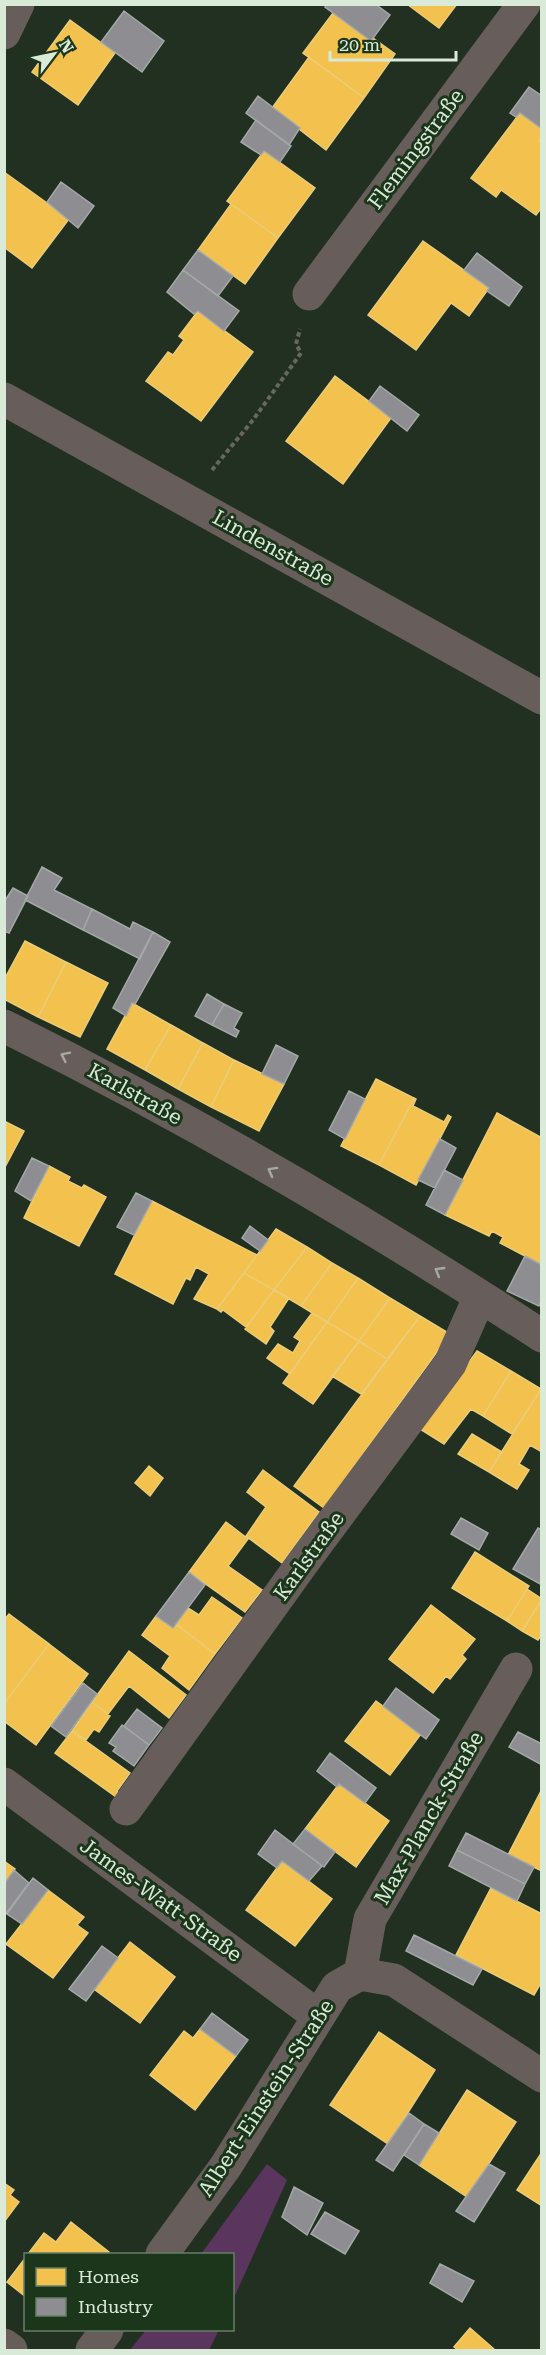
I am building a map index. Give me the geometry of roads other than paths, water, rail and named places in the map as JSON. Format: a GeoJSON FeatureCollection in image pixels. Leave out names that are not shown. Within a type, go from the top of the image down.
{"type":"FeatureCollection","features":[{"type":"Feature","properties":{"kind":"street"},"geometry":{"type":"LineString","coordinates":[[4,33],[18,4]]}},
{"type":"Feature","properties":{"kind":"street","name":"Flemingstraße"},"geometry":{"type":"LineString","coordinates":[[309,294],[524,4]]}},
{"type":"Feature","properties":{"kind":"street","name":"Lindenstraße"},"geometry":{"type":"LineString","coordinates":[[4,399],[542,698]]}},
{"type":"Feature","properties":{"kind":"street","name":"Karlstraße"},"geometry":{"type":"LineString","coordinates":[[4,1026],[83,1065],[290,1181],[542,1336]]}},
{"type":"Feature","properties":{"kind":"street","name":"Karlstraße"},"geometry":{"type":"LineString","coordinates":[[126,1809],[304,1561],[450,1364],[480,1296]]}},
{"type":"Feature","properties":{"kind":"street","name":"Max-Planck-Straße"},"geometry":{"type":"LineString","coordinates":[[360,1974],[370,1919],[516,1669]]}},
{"type":"Feature","properties":{"kind":"street","name":"James-Watt-Straße"},"geometry":{"type":"LineString","coordinates":[[4,1784],[318,2016]]}},
{"type":"Feature","properties":{"kind":"street"},"geometry":{"type":"LineString","coordinates":[[360,1974],[394,1980],[542,2076]]}},
{"type":"Feature","properties":{"kind":"street","name":"Albert-Einstein-Straße"},"geometry":{"type":"LineString","coordinates":[[163,2253],[226,2166],[337,1987],[360,1974]]}},
{"type":"Feature","properties":{"kind":"street"},"geometry":{"type":"LineString","coordinates":[[92,2350],[106,2331]]}},
{"type":"Feature","properties":{"kind":"street"},"geometry":{"type":"LineString","coordinates":[[4,2346],[11,2350]]}}]}
